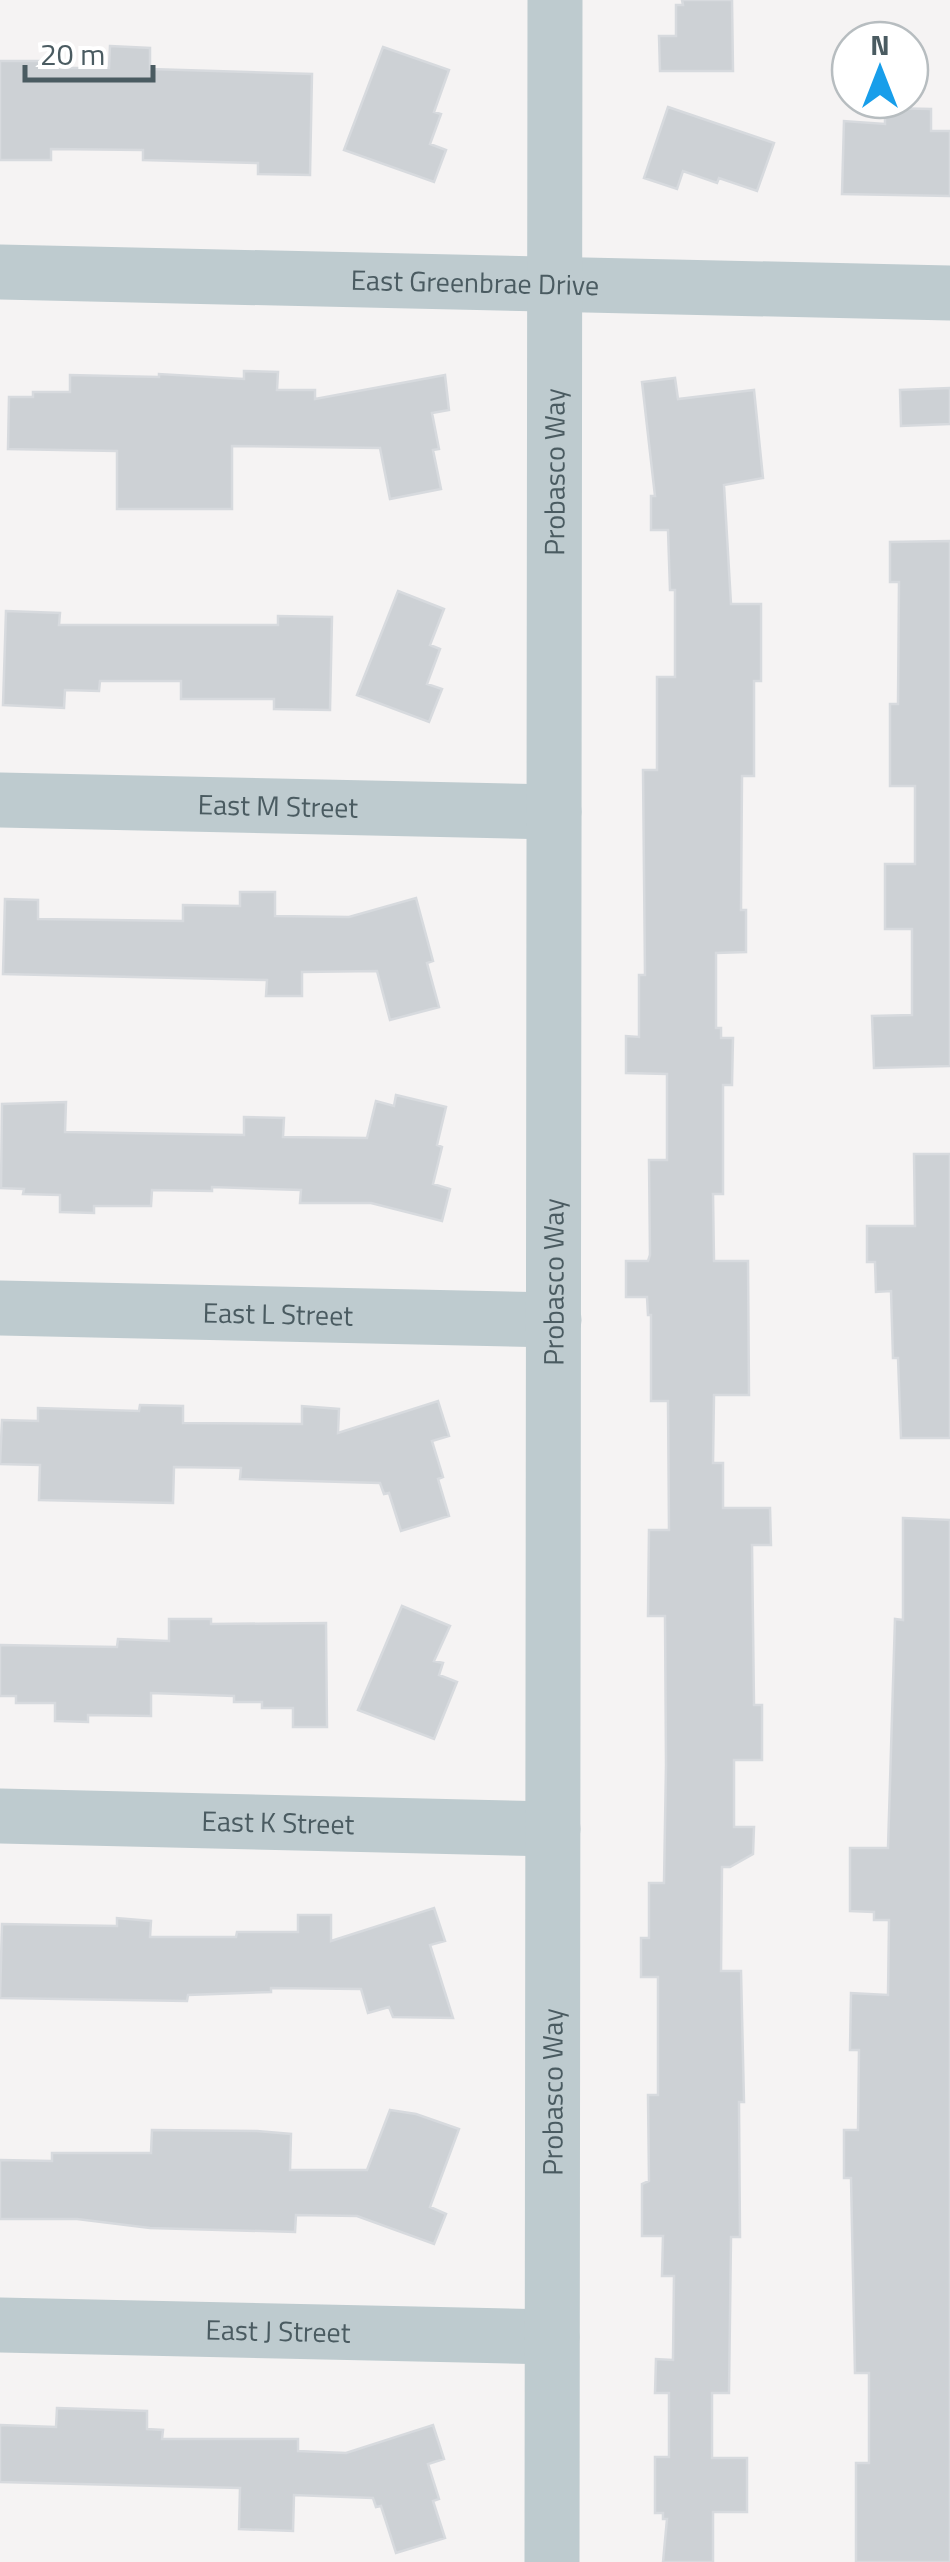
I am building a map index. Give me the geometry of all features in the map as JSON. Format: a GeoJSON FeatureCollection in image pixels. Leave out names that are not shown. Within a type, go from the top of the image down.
{"type":"FeatureCollection","features":[{"type":"Feature","properties":{"kind":"street","name":"Probasco Way"},"geometry":{"type":"LineString","coordinates":[[552,2562],[555,0]]}},
{"type":"Feature","properties":{"kind":"street","name":"East Greenbrae Drive"},"geometry":{"type":"LineString","coordinates":[[0,272],[950,293]]}},
{"type":"Feature","properties":{"kind":"street","name":"East M Street"},"geometry":{"type":"LineString","coordinates":[[0,800],[554,812]]}},
{"type":"Feature","properties":{"kind":"street","name":"East L Street"},"geometry":{"type":"LineString","coordinates":[[0,1308],[554,1320]]}},
{"type":"Feature","properties":{"kind":"street","name":"East K Street"},"geometry":{"type":"LineString","coordinates":[[0,1816],[553,1829]]}},
{"type":"Feature","properties":{"kind":"street","name":"East J Street"},"geometry":{"type":"LineString","coordinates":[[0,2324],[552,2337]]}},
{"type":"Feature","properties":{"kind":"building"},"geometry":{"type":"Polygon","coordinates":[[[682,0],[732,0],[733,71],[660,71],[659,36],[676,36],[676,5],[683,5],[682,0]]]}},
{"type":"Feature","properties":{"kind":"building"},"geometry":{"type":"Polygon","coordinates":[[[110,46],[150,48],[150,69],[312,74],[310,175],[258,174],[258,163],[143,160],[143,150],[51,149],[51,160],[0,160],[0,61],[42,61],[42,68],[109,68],[110,46]]]}},
{"type":"Feature","properties":{"kind":"building"},"geometry":{"type":"Polygon","coordinates":[[[383,47],[449,70],[434,112],[441,114],[430,144],[446,150],[434,182],[344,150],[383,47]]]}},
{"type":"Feature","properties":{"kind":"building"},"geometry":{"type":"Polygon","coordinates":[[[668,107],[774,143],[757,191],[683,171],[677,189],[644,178],[668,107]]]}},
{"type":"Feature","properties":{"kind":"building"},"geometry":{"type":"Polygon","coordinates":[[[931,109],[931,131],[950,131],[950,196],[842,194],[844,121],[885,124],[885,120],[930,120],[931,109]]]}},
{"type":"Feature","properties":{"kind":"building"},"geometry":{"type":"Polygon","coordinates":[[[244,371],[278,372],[277,390],[315,390],[315,399],[445,375],[449,410],[432,413],[439,449],[433,450],[441,489],[390,499],[380,448],[232,446],[232,509],[117,509],[117,451],[8,449],[9,397],[33,397],[33,392],[70,392],[70,375],[159,374],[244,379],[244,371]]]}},
{"type":"Feature","properties":{"kind":"building"},"geometry":{"type":"Polygon","coordinates":[[[675,378],[678,399],[754,390],[763,478],[724,485],[731,604],[761,604],[761,681],[754,681],[754,776],[742,776],[741,910],[746,910],[746,952],[716,953],[716,1028],[721,1028],[721,1038],[733,1038],[732,1085],[723,1085],[723,1194],[713,1194],[714,1261],[748,1261],[749,1395],[714,1395],[713,1463],[723,1463],[723,1508],[770,1508],[771,1545],[752,1545],[754,1705],[762,1705],[762,1760],[734,1760],[734,1827],[754,1827],[753,1854],[730,1867],[722,1867],[721,1971],[741,1971],[744,2102],[739,2102],[740,2237],[731,2237],[729,2393],[712,2393],[712,2458],[747,2458],[747,2512],[713,2512],[713,2562],[663,2562],[667,2519],[663,2519],[663,2513],[655,2513],[655,2457],[669,2457],[669,2393],[655,2393],[656,2359],[673,2360],[674,2276],[662,2276],[663,2236],[642,2236],[642,2184],[649,2181],[648,2095],[658,2095],[658,1977],[641,1977],[641,1938],[649,1938],[649,1883],[664,1883],[666,1765],[665,1616],[648,1616],[649,1530],[669,1530],[668,1401],[651,1401],[651,1315],[647,1297],[626,1297],[626,1261],[648,1261],[650,1255],[649,1160],[667,1160],[667,1074],[626,1073],[626,1036],[639,1037],[639,975],[645,975],[643,770],[657,770],[657,677],[675,677],[675,590],[670,590],[668,530],[651,530],[651,496],[655,496],[642,382],[675,378]]]}},
{"type":"Feature","properties":{"kind":"building"},"geometry":{"type":"Polygon","coordinates":[[[950,388],[950,424],[901,426],[900,390],[950,388]]]}},
{"type":"Feature","properties":{"kind":"building"},"geometry":{"type":"Polygon","coordinates":[[[950,541],[950,1066],[874,1068],[872,1016],[912,1015],[912,929],[885,929],[885,864],[915,864],[915,786],[890,786],[890,704],[898,704],[899,582],[890,582],[890,542],[950,541]]]}},
{"type":"Feature","properties":{"kind":"building"},"geometry":{"type":"Polygon","coordinates":[[[398,591],[444,609],[430,645],[440,649],[427,684],[442,689],[429,722],[357,695],[398,591]]]}},
{"type":"Feature","properties":{"kind":"building"},"geometry":{"type":"Polygon","coordinates":[[[6,611],[60,613],[59,625],[278,625],[278,616],[332,617],[330,710],[274,709],[274,699],[181,699],[181,681],[100,681],[99,691],[65,690],[64,708],[3,705],[6,611]]]}},
{"type":"Feature","properties":{"kind":"building"},"geometry":{"type":"Polygon","coordinates":[[[240,892],[275,892],[275,916],[349,917],[416,898],[433,961],[427,963],[439,1007],[390,1020],[377,971],[302,972],[302,996],[266,996],[267,980],[3,974],[5,899],[38,900],[38,919],[183,921],[183,905],[240,906],[240,892]]]}},
{"type":"Feature","properties":{"kind":"building"},"geometry":{"type":"Polygon","coordinates":[[[396,1095],[446,1107],[433,1184],[450,1189],[442,1221],[371,1203],[300,1203],[301,1190],[152,1190],[151,1206],[94,1206],[94,1213],[60,1212],[60,1195],[23,1194],[24,1189],[1,1188],[2,1104],[66,1102],[65,1132],[244,1135],[244,1117],[284,1118],[283,1137],[367,1138],[376,1101],[394,1106],[396,1095]]]}},
{"type":"Feature","properties":{"kind":"building"},"geometry":{"type":"Polygon","coordinates":[[[914,1154],[950,1154],[950,1438],[901,1438],[891,1291],[876,1292],[875,1262],[867,1262],[867,1226],[915,1226],[914,1154]]]}},
{"type":"Feature","properties":{"kind":"building"},"geometry":{"type":"Polygon","coordinates":[[[438,1401],[449,1436],[432,1441],[449,1516],[401,1531],[389,1493],[384,1494],[380,1483],[240,1479],[241,1468],[174,1467],[173,1503],[39,1500],[40,1465],[0,1464],[2,1420],[38,1421],[38,1408],[139,1411],[140,1405],[183,1406],[183,1423],[302,1424],[302,1406],[339,1409],[338,1433],[438,1401]]]}},
{"type":"Feature","properties":{"kind":"building"},"geometry":{"type":"Polygon","coordinates":[[[903,1518],[950,1520],[950,2562],[856,2562],[856,2463],[869,2463],[869,2373],[855,2373],[851,2178],[844,2178],[844,2130],[858,2130],[859,2050],[850,2050],[851,1993],[888,1995],[889,1920],[874,1920],[874,1912],[850,1911],[850,1848],[888,1848],[895,1619],[903,1620],[903,1518]]]}},
{"type":"Feature","properties":{"kind":"building"},"geometry":{"type":"Polygon","coordinates":[[[402,1606],[450,1626],[434,1661],[443,1663],[439,1675],[457,1682],[434,1739],[358,1710],[402,1606]]]}},
{"type":"Feature","properties":{"kind":"building"},"geometry":{"type":"Polygon","coordinates":[[[169,1619],[211,1619],[211,1624],[326,1623],[327,1727],[293,1727],[293,1708],[262,1708],[262,1702],[234,1702],[234,1696],[151,1693],[151,1716],[88,1715],[88,1722],[55,1721],[55,1703],[16,1703],[16,1696],[0,1696],[0,1645],[117,1647],[118,1639],[169,1641],[169,1619]]]}},
{"type":"Feature","properties":{"kind":"building"},"geometry":{"type":"Polygon","coordinates":[[[434,1908],[445,1941],[430,1945],[453,2018],[393,2017],[389,2007],[368,2013],[361,1989],[271,1988],[271,1992],[188,1995],[187,2001],[0,1998],[2,1924],[117,1926],[117,1918],[151,1921],[150,1937],[236,1937],[237,1932],[298,1932],[298,1915],[331,1915],[331,1941],[434,1908]]]}},
{"type":"Feature","properties":{"kind":"building"},"geometry":{"type":"Polygon","coordinates":[[[390,2110],[416,2114],[459,2129],[430,2207],[446,2214],[434,2244],[357,2216],[296,2215],[295,2232],[150,2228],[77,2219],[0,2219],[0,2160],[52,2161],[52,2153],[151,2153],[152,2130],[257,2131],[291,2134],[290,2170],[367,2170],[390,2110]]]}},
{"type":"Feature","properties":{"kind":"building"},"geometry":{"type":"Polygon","coordinates":[[[57,2408],[147,2411],[147,2429],[163,2430],[162,2439],[298,2439],[298,2451],[346,2453],[433,2425],[444,2459],[428,2464],[439,2499],[433,2501],[445,2538],[396,2553],[381,2506],[376,2507],[373,2498],[294,2495],[293,2531],[239,2529],[240,2488],[0,2482],[0,2425],[56,2427],[57,2408]]]}}]}
